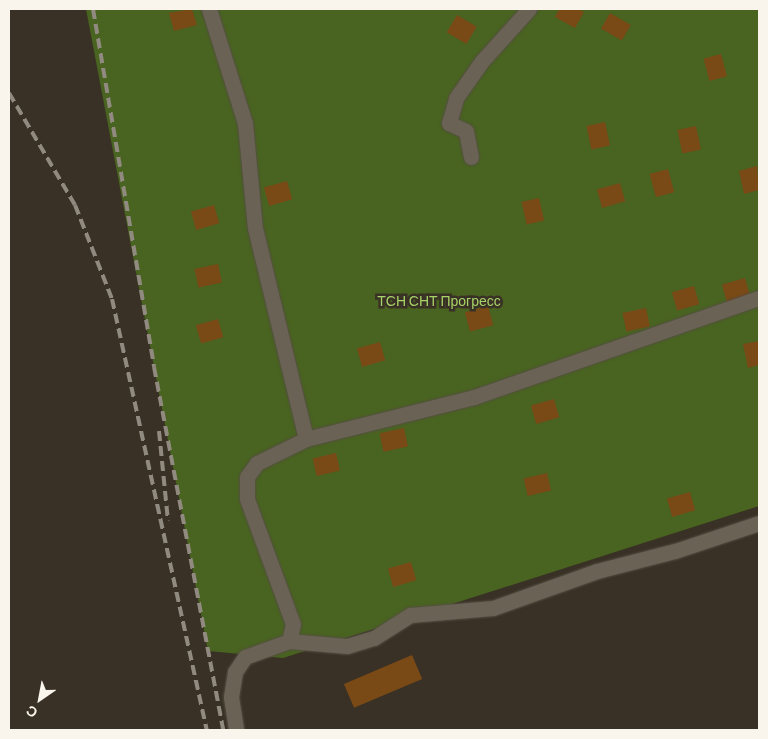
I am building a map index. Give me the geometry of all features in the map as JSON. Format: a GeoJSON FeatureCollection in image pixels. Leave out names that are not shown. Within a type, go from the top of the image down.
{"type":"FeatureCollection","features":[{"type":"Feature","properties":{"kind":"lane"},"geometry":{"type":"LineString","coordinates":[[209,9],[245,123],[255,228],[306,439]]}},
{"type":"Feature","properties":{"kind":"lane"},"geometry":{"type":"LineString","coordinates":[[471,156],[466,131],[449,123],[456,98],[482,61],[529,9]]}},
{"type":"Feature","properties":{"kind":"lane"},"geometry":{"type":"LineString","coordinates":[[289,641],[293,624],[247,499],[247,477],[258,463],[306,439],[474,397],[759,298]]}},
{"type":"Feature","properties":{"kind":"lane"},"geometry":{"type":"LineString","coordinates":[[236,730],[231,697],[235,672],[245,657],[289,641],[347,646],[374,638],[410,615],[493,608],[596,571],[675,551],[759,523]]}},
{"type":"Feature","properties":{"kind":"green space","name":"ТСН СНТ Прогресс"},"geometry":{"type":"Polygon","coordinates":[[[86,9],[759,9],[759,506],[283,658],[208,651],[86,9]]]}},
{"type":"Feature","properties":{"kind":"building"},"geometry":{"type":"Polygon","coordinates":[[[192,9],[197,25],[174,31],[169,13],[192,9]]]}},
{"type":"Feature","properties":{"kind":"building"},"geometry":{"type":"Polygon","coordinates":[[[559,9],[578,9],[584,12],[575,28],[555,17],[559,9]]]}},
{"type":"Feature","properties":{"kind":"building"},"geometry":{"type":"Polygon","coordinates":[[[610,13],[631,25],[622,41],[601,29],[610,13]]]}},
{"type":"Feature","properties":{"kind":"building"},"geometry":{"type":"Polygon","coordinates":[[[457,15],[477,27],[466,44],[447,32],[457,15]]]}},
{"type":"Feature","properties":{"kind":"building"},"geometry":{"type":"Polygon","coordinates":[[[721,54],[727,76],[710,81],[704,59],[721,54]]]}},
{"type":"Feature","properties":{"kind":"building"},"geometry":{"type":"Polygon","coordinates":[[[605,122],[610,145],[591,149],[586,126],[605,122]]]}},
{"type":"Feature","properties":{"kind":"building"},"geometry":{"type":"Polygon","coordinates":[[[696,126],[701,149],[682,153],[677,130],[696,126]]]}},
{"type":"Feature","properties":{"kind":"building"},"geometry":{"type":"Polygon","coordinates":[[[757,166],[759,190],[744,194],[739,171],[757,166]]]}},
{"type":"Feature","properties":{"kind":"building"},"geometry":{"type":"Polygon","coordinates":[[[668,169],[674,192],[656,197],[650,174],[668,169]]]}},
{"type":"Feature","properties":{"kind":"building"},"geometry":{"type":"Polygon","coordinates":[[[287,181],[292,199],[269,206],[264,188],[287,181]]]}},
{"type":"Feature","properties":{"kind":"building"},"geometry":{"type":"Polygon","coordinates":[[[620,183],[625,201],[602,208],[597,190],[620,183]]]}},
{"type":"Feature","properties":{"kind":"building"},"geometry":{"type":"Polygon","coordinates":[[[539,198],[544,220],[527,224],[521,202],[539,198]]]}},
{"type":"Feature","properties":{"kind":"building"},"geometry":{"type":"Polygon","coordinates":[[[214,205],[219,223],[196,230],[191,212],[214,205]]]}},
{"type":"Feature","properties":{"kind":"building"},"geometry":{"type":"Polygon","coordinates":[[[218,264],[222,283],[198,288],[195,269],[218,264]]]}},
{"type":"Feature","properties":{"kind":"building"},"geometry":{"type":"Polygon","coordinates":[[[745,278],[750,296],[727,303],[722,285],[745,278]]]}},
{"type":"Feature","properties":{"kind":"building"},"geometry":{"type":"Polygon","coordinates":[[[694,286],[699,304],[677,311],[672,292],[694,286]]]}},
{"type":"Feature","properties":{"kind":"building"},"geometry":{"type":"Polygon","coordinates":[[[488,306],[493,325],[470,332],[465,312],[488,306]]]}},
{"type":"Feature","properties":{"kind":"building"},"geometry":{"type":"Polygon","coordinates":[[[646,308],[650,327],[626,332],[623,313],[646,308]]]}},
{"type":"Feature","properties":{"kind":"building"},"geometry":{"type":"Polygon","coordinates":[[[218,319],[223,337],[201,344],[196,325],[218,319]]]}},
{"type":"Feature","properties":{"kind":"building"},"geometry":{"type":"Polygon","coordinates":[[[759,341],[759,365],[748,368],[743,344],[759,341]]]}},
{"type":"Feature","properties":{"kind":"building"},"geometry":{"type":"Polygon","coordinates":[[[380,342],[385,360],[362,367],[357,349],[380,342]]]}},
{"type":"Feature","properties":{"kind":"building"},"geometry":{"type":"Polygon","coordinates":[[[554,399],[559,417],[536,424],[531,406],[554,399]]]}},
{"type":"Feature","properties":{"kind":"building"},"geometry":{"type":"Polygon","coordinates":[[[404,428],[408,447],[383,452],[380,433],[404,428]]]}},
{"type":"Feature","properties":{"kind":"building"},"geometry":{"type":"Polygon","coordinates":[[[336,453],[340,471],[317,476],[313,458],[336,453]]]}},
{"type":"Feature","properties":{"kind":"building"},"geometry":{"type":"Polygon","coordinates":[[[547,473],[551,491],[528,496],[524,478],[547,473]]]}},
{"type":"Feature","properties":{"kind":"building"},"geometry":{"type":"Polygon","coordinates":[[[690,492],[695,510],[672,517],[667,499],[690,492]]]}},
{"type":"Feature","properties":{"kind":"building"},"geometry":{"type":"Polygon","coordinates":[[[411,562],[416,580],[393,587],[388,569],[411,562]]]}},
{"type":"Feature","properties":{"kind":"building"},"geometry":{"type":"Polygon","coordinates":[[[412,655],[422,679],[354,708],[344,684],[412,655]]]}},
{"type":"Feature","properties":{"kind":"railway"},"geometry":{"type":"LineString","coordinates":[[93,9],[154,367],[223,730]]}},
{"type":"Feature","properties":{"kind":"railway"},"geometry":{"type":"LineString","coordinates":[[9,93],[75,205],[112,299],[207,730]]}},
{"type":"Feature","properties":{"kind":"railway"},"geometry":{"type":"LineString","coordinates":[[159,431],[168,521]]}}]}
